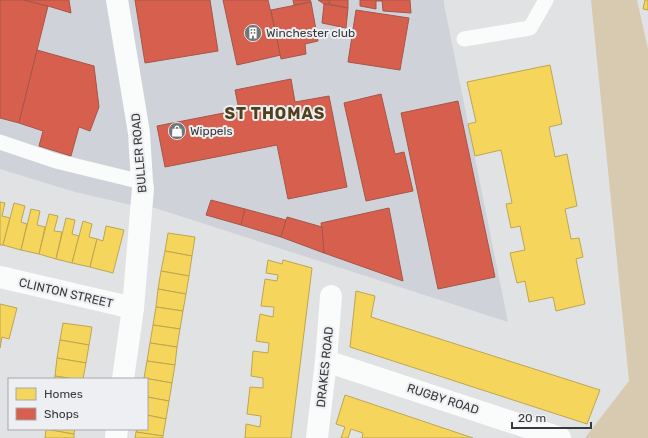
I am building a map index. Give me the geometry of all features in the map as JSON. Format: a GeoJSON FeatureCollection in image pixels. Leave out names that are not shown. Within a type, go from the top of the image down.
{"type":"FeatureCollection","features":[{"type":"Feature","properties":{"kind":"street","name":"BULLER ROAD"},"geometry":{"type":"LineString","coordinates":[[117,0],[139,133],[142,182],[144,188],[133,308],[123,378]]}},
{"type":"Feature","properties":{"kind":"street","name":"CLINTON STREET"},"geometry":{"type":"LineString","coordinates":[[0,277],[133,308]]}},
{"type":"Feature","properties":{"kind":"street","name":"DRAKES ROAD"},"geometry":{"type":"LineString","coordinates":[[317,438],[326,360],[331,296]]}},
{"type":"Feature","properties":{"kind":"street","name":"RUGBY ROAD"},"geometry":{"type":"LineString","coordinates":[[326,360],[560,438]]}},
{"type":"Feature","properties":{"kind":"lane"},"geometry":{"type":"LineString","coordinates":[[464,39],[530,28],[546,0]]}},
{"type":"Feature","properties":{"kind":"lane"},"geometry":{"type":"LineString","coordinates":[[0,142],[56,161],[142,182]]}},
{"type":"Feature","properties":{"kind":"shaded area"},"geometry":{"type":"Polygon","coordinates":[[[0,0],[444,0],[508,322],[155,208],[131,205],[75,192],[0,169],[0,0]]]}},
{"type":"Feature","properties":{"kind":"shaded area"},"geometry":{"type":"Polygon","coordinates":[[[591,0],[637,0],[648,49],[648,438],[585,438],[629,381],[591,0]]]}},
{"type":"Feature","properties":{"kind":"building: Homes"},"geometry":{"type":"Polygon","coordinates":[[[645,0],[648,0],[648,10],[643,9],[645,0]]]}},
{"type":"Feature","properties":{"kind":"building: Homes"},"geometry":{"type":"Polygon","coordinates":[[[550,65],[562,124],[549,127],[555,157],[567,154],[577,206],[565,209],[571,239],[579,238],[583,257],[576,259],[585,304],[556,311],[553,297],[529,302],[525,281],[517,283],[510,253],[525,250],[520,226],[511,228],[506,204],[512,203],[501,150],[475,156],[468,124],[476,122],[467,82],[550,65]]]}},
{"type":"Feature","properties":{"kind":"building: Homes"},"geometry":{"type":"Polygon","coordinates":[[[0,202],[5,203],[2,216],[10,218],[3,245],[0,245],[0,202]]]}},
{"type":"Feature","properties":{"kind":"building: Homes"},"geometry":{"type":"Polygon","coordinates":[[[14,203],[25,206],[21,222],[27,224],[21,250],[3,245],[14,203]]]}},
{"type":"Feature","properties":{"kind":"building: Homes"},"geometry":{"type":"Polygon","coordinates":[[[31,209],[40,211],[37,225],[45,227],[39,254],[21,250],[31,209]]]}},
{"type":"Feature","properties":{"kind":"building: Homes"},"geometry":{"type":"Polygon","coordinates":[[[49,214],[58,216],[54,231],[62,232],[56,259],[39,254],[49,214]]]}},
{"type":"Feature","properties":{"kind":"building: Homes"},"geometry":{"type":"Polygon","coordinates":[[[66,218],[75,220],[72,234],[79,236],[72,263],[56,259],[66,218]]]}},
{"type":"Feature","properties":{"kind":"building: Homes"},"geometry":{"type":"Polygon","coordinates":[[[83,221],[92,224],[89,237],[97,239],[90,267],[72,263],[83,221]]]}},
{"type":"Feature","properties":{"kind":"building: Homes"},"geometry":{"type":"Polygon","coordinates":[[[106,226],[124,230],[113,273],[90,267],[97,239],[103,241],[106,226]]]}},
{"type":"Feature","properties":{"kind":"building: Homes"},"geometry":{"type":"Polygon","coordinates":[[[168,233],[195,237],[192,256],[165,251],[168,233]]]}},
{"type":"Feature","properties":{"kind":"building: Homes"},"geometry":{"type":"Polygon","coordinates":[[[165,251],[192,256],[189,276],[161,271],[165,251]]]}},
{"type":"Feature","properties":{"kind":"building: Homes"},"geometry":{"type":"Polygon","coordinates":[[[268,260],[282,264],[283,260],[312,268],[291,438],[245,438],[246,424],[260,427],[261,416],[247,414],[250,387],[263,388],[263,378],[251,376],[253,351],[268,353],[269,343],[256,341],[260,314],[273,317],[274,307],[261,306],[265,279],[277,281],[278,275],[266,273],[268,260]]]}},
{"type":"Feature","properties":{"kind":"building: Homes"},"geometry":{"type":"Polygon","coordinates":[[[161,271],[189,276],[186,294],[158,289],[161,271]]]}},
{"type":"Feature","properties":{"kind":"building: Homes"},"geometry":{"type":"Polygon","coordinates":[[[158,289],[186,294],[183,311],[156,307],[158,289]]]}},
{"type":"Feature","properties":{"kind":"building: Homes"},"geometry":{"type":"Polygon","coordinates":[[[356,291],[375,296],[371,317],[600,390],[587,424],[350,347],[356,291]]]}},
{"type":"Feature","properties":{"kind":"building: Homes"},"geometry":{"type":"Polygon","coordinates":[[[0,304],[17,308],[9,339],[2,337],[0,348],[0,304]]]}},
{"type":"Feature","properties":{"kind":"building: Homes"},"geometry":{"type":"Polygon","coordinates":[[[156,307],[183,311],[180,329],[153,325],[156,307]]]}},
{"type":"Feature","properties":{"kind":"building: Homes"},"geometry":{"type":"Polygon","coordinates":[[[63,323],[92,327],[89,345],[60,340],[63,323]]]}},
{"type":"Feature","properties":{"kind":"building: Homes"},"geometry":{"type":"Polygon","coordinates":[[[153,325],[180,329],[177,347],[150,343],[153,325]]]}},
{"type":"Feature","properties":{"kind":"building: Homes"},"geometry":{"type":"Polygon","coordinates":[[[60,340],[89,345],[86,363],[57,358],[60,340]]]}},
{"type":"Feature","properties":{"kind":"building: Homes"},"geometry":{"type":"Polygon","coordinates":[[[150,343],[177,347],[175,365],[147,361],[150,343]]]}},
{"type":"Feature","properties":{"kind":"building: Homes"},"geometry":{"type":"Polygon","coordinates":[[[57,358],[86,363],[83,378],[55,376],[57,358]]]}},
{"type":"Feature","properties":{"kind":"building: Homes"},"geometry":{"type":"Polygon","coordinates":[[[147,361],[175,365],[172,383],[144,378],[147,361]]]}},
{"type":"Feature","properties":{"kind":"building: Homes"},"geometry":{"type":"Polygon","coordinates":[[[55,376],[68,378],[54,378],[55,376]]]}},
{"type":"Feature","properties":{"kind":"building: Homes"},"geometry":{"type":"Polygon","coordinates":[[[148,379],[172,383],[169,401],[148,397],[148,379]]]}},
{"type":"Feature","properties":{"kind":"building: Homes"},"geometry":{"type":"Polygon","coordinates":[[[345,395],[473,438],[362,438],[363,433],[351,429],[348,438],[341,438],[345,427],[336,424],[345,395]]]}},
{"type":"Feature","properties":{"kind":"building: Homes"},"geometry":{"type":"Polygon","coordinates":[[[148,397],[169,401],[166,419],[148,415],[148,397]]]}},
{"type":"Feature","properties":{"kind":"building: Homes"},"geometry":{"type":"Polygon","coordinates":[[[148,415],[166,419],[163,436],[136,432],[137,430],[148,430],[148,415]]]}},
{"type":"Feature","properties":{"kind":"building: Homes"},"geometry":{"type":"Polygon","coordinates":[[[46,430],[74,434],[74,438],[45,438],[46,430]]]}},
{"type":"Feature","properties":{"kind":"building: Homes"},"geometry":{"type":"Polygon","coordinates":[[[52,430],[75,430],[74,434],[52,430]]]}},
{"type":"Feature","properties":{"kind":"building: Homes"},"geometry":{"type":"Polygon","coordinates":[[[136,432],[163,436],[163,438],[135,438],[136,432]]]}},
{"type":"Feature","properties":{"kind":"building: Shops"},"geometry":{"type":"Polygon","coordinates":[[[0,0],[24,0],[48,6],[19,123],[0,118],[0,0]]]}},
{"type":"Feature","properties":{"kind":"building: Shops"},"geometry":{"type":"Polygon","coordinates":[[[24,0],[69,0],[71,13],[48,6],[24,0]]]}},
{"type":"Feature","properties":{"kind":"building: Shops"},"geometry":{"type":"Polygon","coordinates":[[[135,0],[210,0],[218,51],[145,63],[135,0]]]}},
{"type":"Feature","properties":{"kind":"building: Shops","name":"Winchester club"},"geometry":{"type":"Polygon","coordinates":[[[223,0],[268,0],[281,55],[237,65],[223,0]]]}},
{"type":"Feature","properties":{"kind":"building: Shops"},"geometry":{"type":"Polygon","coordinates":[[[293,0],[310,0],[311,2],[294,5],[293,0]]]}},
{"type":"Feature","properties":{"kind":"building: Shops"},"geometry":{"type":"Polygon","coordinates":[[[318,0],[330,0],[329,4],[324,4],[318,0]]]}},
{"type":"Feature","properties":{"kind":"building: Shops"},"geometry":{"type":"Polygon","coordinates":[[[330,0],[348,0],[348,8],[329,4],[330,0]]]}},
{"type":"Feature","properties":{"kind":"building: Shops"},"geometry":{"type":"Polygon","coordinates":[[[360,0],[383,1],[376,1],[376,9],[360,6],[360,0]]]}},
{"type":"Feature","properties":{"kind":"building: Shops"},"geometry":{"type":"Polygon","coordinates":[[[382,0],[410,0],[411,13],[383,11],[382,0]]]}},
{"type":"Feature","properties":{"kind":"building: Shops"},"geometry":{"type":"Polygon","coordinates":[[[311,2],[318,41],[305,44],[306,54],[281,59],[271,10],[311,2]]]}},
{"type":"Feature","properties":{"kind":"building: Shops"},"geometry":{"type":"Polygon","coordinates":[[[324,4],[348,8],[346,28],[322,23],[324,4]]]}},
{"type":"Feature","properties":{"kind":"building: Shops"},"geometry":{"type":"Polygon","coordinates":[[[356,10],[409,18],[400,70],[348,62],[356,10]]]}},
{"type":"Feature","properties":{"kind":"building: Shops"},"geometry":{"type":"Polygon","coordinates":[[[37,50],[94,66],[99,107],[90,131],[79,127],[71,156],[39,146],[43,131],[19,123],[37,50]]]}},
{"type":"Feature","properties":{"kind":"building: Shops"},"geometry":{"type":"Polygon","coordinates":[[[291,79],[295,102],[329,96],[347,187],[288,199],[277,145],[165,167],[157,126],[239,110],[235,90],[291,79]]]}},
{"type":"Feature","properties":{"kind":"building: Shops"},"geometry":{"type":"Polygon","coordinates":[[[381,94],[395,154],[404,152],[413,191],[366,201],[344,103],[381,94]]]}},
{"type":"Feature","properties":{"kind":"building: Shops"},"geometry":{"type":"Polygon","coordinates":[[[458,101],[495,277],[438,289],[401,113],[458,101]]]}},
{"type":"Feature","properties":{"kind":"building: Shops"},"geometry":{"type":"Polygon","coordinates":[[[211,200],[245,209],[241,225],[206,215],[211,200]]]}},
{"type":"Feature","properties":{"kind":"building: Shops"},"geometry":{"type":"Polygon","coordinates":[[[389,208],[403,281],[324,253],[321,223],[389,208]]]}},
{"type":"Feature","properties":{"kind":"building: Shops"},"geometry":{"type":"Polygon","coordinates":[[[245,209],[286,220],[281,237],[241,225],[245,209]]]}},
{"type":"Feature","properties":{"kind":"building: Shops"},"geometry":{"type":"Polygon","coordinates":[[[287,217],[322,227],[324,253],[281,237],[287,217]]]}},
{"type":"Feature","properties":{"kind":"place","name":"Winchester club"},"geometry":{"type":"Point","coordinates":[253,33]}},
{"type":"Feature","properties":{"kind":"place","name":"Wippels"},"geometry":{"type":"Point","coordinates":[177,131]}},
{"type":"Feature","properties":{"kind":"district","name":"ST THOMAS"},"geometry":{"type":"Point","coordinates":[275,113]}}]}
